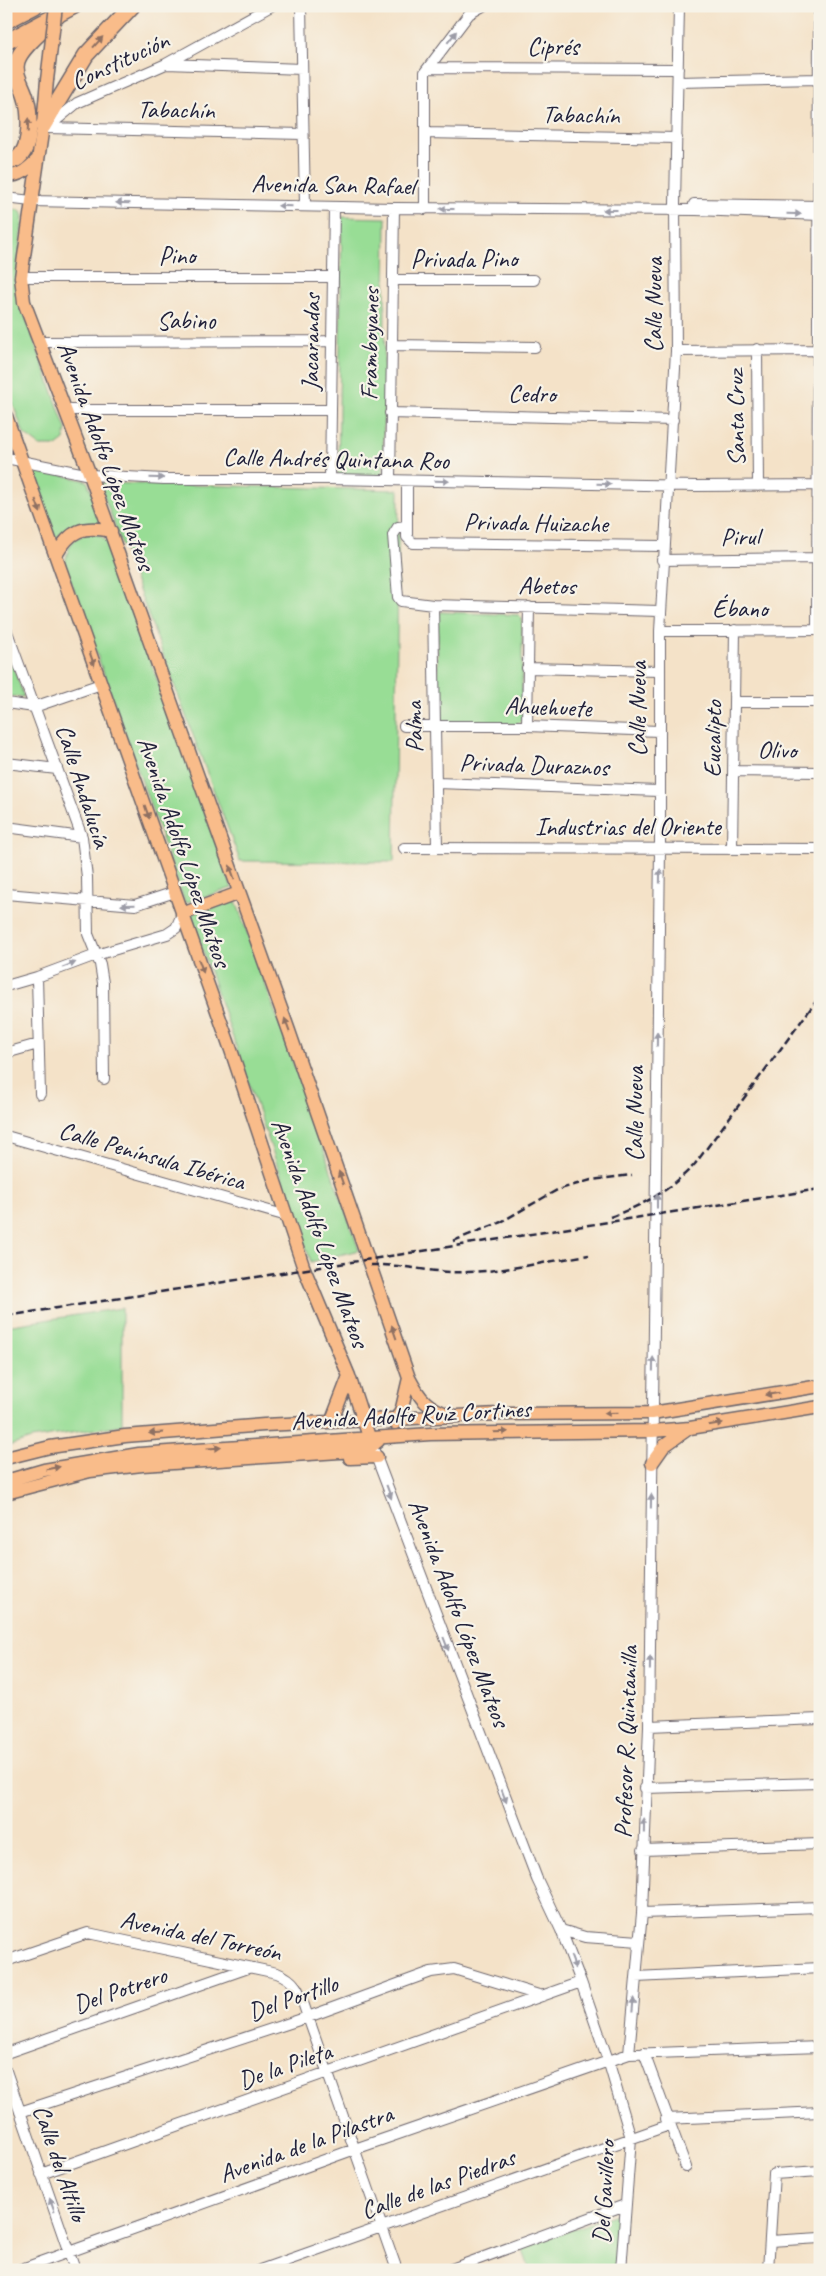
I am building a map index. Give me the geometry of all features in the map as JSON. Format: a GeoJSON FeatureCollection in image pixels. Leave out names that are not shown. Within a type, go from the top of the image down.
{"type":"FeatureCollection","features":[{"type":"Feature","properties":{"kind":"highway"},"geometry":{"type":"LineString","coordinates":[[6,21],[35,6]]}},
{"type":"Feature","properties":{"kind":"highway"},"geometry":{"type":"LineString","coordinates":[[44,128],[86,54],[132,6]]}},
{"type":"Feature","properties":{"kind":"highway"},"geometry":{"type":"LineString","coordinates":[[6,42],[63,9]]}},
{"type":"Feature","properties":{"kind":"highway"},"geometry":{"type":"LineString","coordinates":[[6,161],[15,161],[21,157],[27,142],[28,111],[16,70],[17,60],[24,48],[63,9]]}},
{"type":"Feature","properties":{"kind":"main road","name":"Avenida Adolfo López Mateos"},"geometry":{"type":"LineString","coordinates":[[63,9],[46,80],[44,128],[31,201],[21,276],[24,302],[111,531],[410,1378],[419,1396],[425,1403],[451,1416]]}},
{"type":"Feature","properties":{"kind":"main road"},"geometry":{"type":"LineString","coordinates":[[6,176],[16,176],[24,172],[38,159]]}},
{"type":"Feature","properties":{"kind":"main road","name":"Avenida Adolfo López Mateos"},"geometry":{"type":"LineString","coordinates":[[6,416],[175,892],[303,1266],[349,1376],[372,1447]]}},
{"type":"Feature","properties":{"kind":"main road"},"geometry":{"type":"LineString","coordinates":[[56,555],[63,543],[76,532],[97,528],[111,531]]}},
{"type":"Feature","properties":{"kind":"main road"},"geometry":{"type":"LineString","coordinates":[[182,914],[240,893]]}},
{"type":"Feature","properties":{"kind":"main road"},"geometry":{"type":"LineString","coordinates":[[332,1420],[349,1376]]}},
{"type":"Feature","properties":{"kind":"main road"},"geometry":{"type":"LineString","coordinates":[[383,1437],[398,1418],[410,1378]]}},
{"type":"Feature","properties":{"kind":"main road","name":"Avenida Adolfo Ruíz Cortines"},"geometry":{"type":"LineString","coordinates":[[6,1458],[50,1447],[125,1436],[332,1420],[652,1413],[820,1386]]}},
{"type":"Feature","properties":{"kind":"main road","name":"Avenida Adolfo Ruíz Cortines"},"geometry":{"type":"LineString","coordinates":[[6,1492],[90,1471],[152,1464],[355,1450],[372,1447],[383,1437],[506,1432],[652,1431],[690,1428],[820,1407]]}},
{"type":"Feature","properties":{"kind":"main road"},"geometry":{"type":"LineString","coordinates":[[652,1463],[672,1439],[690,1428]]}},
{"type":"Feature","properties":{"kind":"main road","name":"Avenida Adolfo Ruíz Cortines"},"geometry":{"type":"LineString","coordinates":[[6,1481],[44,1470],[139,1454],[372,1447]]}},
{"type":"Feature","properties":{"kind":"street","name":"Constitución"},"geometry":{"type":"LineString","coordinates":[[44,128],[77,103],[166,64],[272,6]]}},
{"type":"Feature","properties":{"kind":"street"},"geometry":{"type":"LineString","coordinates":[[301,6],[305,206]]}},
{"type":"Feature","properties":{"kind":"street"},"geometry":{"type":"LineString","coordinates":[[425,209],[424,83],[428,68],[469,14],[483,6]]}},
{"type":"Feature","properties":{"kind":"street","name":"Calle Nueva"},"geometry":{"type":"LineString","coordinates":[[652,1431],[657,1215],[660,610],[676,351],[675,207],[679,6]]}},
{"type":"Feature","properties":{"kind":"street"},"geometry":{"type":"LineString","coordinates":[[818,630],[819,6]]}},
{"type":"Feature","properties":{"kind":"street"},"geometry":{"type":"LineString","coordinates":[[166,64],[302,69]]}},
{"type":"Feature","properties":{"kind":"street","name":"Ciprés"},"geometry":{"type":"LineString","coordinates":[[428,68],[678,69]]}},
{"type":"Feature","properties":{"kind":"street"},"geometry":{"type":"LineString","coordinates":[[678,82],[819,79]]}},
{"type":"Feature","properties":{"kind":"street","name":"Tabachín"},"geometry":{"type":"LineString","coordinates":[[44,128],[303,134]]}},
{"type":"Feature","properties":{"kind":"street","name":"Tabachín"},"geometry":{"type":"LineString","coordinates":[[425,133],[676,138]]}},
{"type":"Feature","properties":{"kind":"street","name":"Avenida San Rafael"},"geometry":{"type":"LineString","coordinates":[[6,198],[31,201],[425,209],[659,210],[675,207],[819,210]]}},
{"type":"Feature","properties":{"kind":"street","name":"Jacarandas"},"geometry":{"type":"LineString","coordinates":[[330,479],[334,207]]}},
{"type":"Feature","properties":{"kind":"street","name":"Framboyanes"},"geometry":{"type":"LineString","coordinates":[[390,480],[394,208]]}},
{"type":"Feature","properties":{"kind":"street","name":"Pino"},"geometry":{"type":"LineString","coordinates":[[21,276],[333,277]]}},
{"type":"Feature","properties":{"kind":"street","name":"Privada Pino"},"geometry":{"type":"LineString","coordinates":[[393,280],[534,280]]}},
{"type":"Feature","properties":{"kind":"street","name":"Sabino"},"geometry":{"type":"LineString","coordinates":[[40,342],[332,341]]}},
{"type":"Feature","properties":{"kind":"street"},"geometry":{"type":"LineString","coordinates":[[393,345],[535,347]]}},
{"type":"Feature","properties":{"kind":"street","name":"Santa Cruz"},"geometry":{"type":"LineString","coordinates":[[757,349],[758,486]]}},
{"type":"Feature","properties":{"kind":"street"},"geometry":{"type":"LineString","coordinates":[[676,351],[818,350]]}},
{"type":"Feature","properties":{"kind":"street"},"geometry":{"type":"LineString","coordinates":[[65,410],[331,410]]}},
{"type":"Feature","properties":{"kind":"street","name":"Cedro"},"geometry":{"type":"LineString","coordinates":[[390,413],[672,420]]}},
{"type":"Feature","properties":{"kind":"street","name":"Calle Andrés Quintana Roo"},"geometry":{"type":"LineString","coordinates":[[6,458],[90,475],[164,479],[407,480],[667,486],[819,485]]}},
{"type":"Feature","properties":{"kind":"street"},"geometry":{"type":"LineString","coordinates":[[407,480],[407,526]]}},
{"type":"Feature","properties":{"kind":"street","name":"Privada Huizache"},"geometry":{"type":"LineString","coordinates":[[407,526],[409,541],[422,543],[664,546]]}},
{"type":"Feature","properties":{"kind":"street","name":"Abetos"},"geometry":{"type":"LineString","coordinates":[[407,526],[398,527],[393,535],[398,597],[401,601],[433,605],[660,610]]}},
{"type":"Feature","properties":{"kind":"street","name":"Pirul"},"geometry":{"type":"LineString","coordinates":[[662,560],[818,558]]}},
{"type":"Feature","properties":{"kind":"street","name":"Palma"},"geometry":{"type":"LineString","coordinates":[[433,605],[437,848]]}},
{"type":"Feature","properties":{"kind":"street"},"geometry":{"type":"LineString","coordinates":[[527,726],[529,607]]}},
{"type":"Feature","properties":{"kind":"street","name":"Calle Andalucía"},"geometry":{"type":"LineString","coordinates":[[6,629],[82,837],[88,903],[88,934],[96,955],[103,983],[104,1079]]}},
{"type":"Feature","properties":{"kind":"street","name":"Eucalipto"},"geometry":{"type":"LineString","coordinates":[[732,849],[735,630]]}},
{"type":"Feature","properties":{"kind":"street","name":"Ébano"},"geometry":{"type":"LineString","coordinates":[[660,631],[818,630]]}},
{"type":"Feature","properties":{"kind":"street"},"geometry":{"type":"LineString","coordinates":[[527,668],[659,671]]}},
{"type":"Feature","properties":{"kind":"street"},"geometry":{"type":"LineString","coordinates":[[6,703],[34,706],[101,684]]}},
{"type":"Feature","properties":{"kind":"street"},"geometry":{"type":"LineString","coordinates":[[734,702],[820,702]]}},
{"type":"Feature","properties":{"kind":"street","name":"Ahuehuete"},"geometry":{"type":"LineString","coordinates":[[404,726],[527,726],[659,731]]}},
{"type":"Feature","properties":{"kind":"street"},"geometry":{"type":"LineString","coordinates":[[6,763],[57,769]]}},
{"type":"Feature","properties":{"kind":"street","name":"Olivo"},"geometry":{"type":"LineString","coordinates":[[734,771],[820,772]]}},
{"type":"Feature","properties":{"kind":"street","name":"Privada Duraznos"},"geometry":{"type":"LineString","coordinates":[[437,783],[659,791]]}},
{"type":"Feature","properties":{"kind":"street"},"geometry":{"type":"LineString","coordinates":[[6,827],[82,837]]}},
{"type":"Feature","properties":{"kind":"street","name":"Industrias del Oriente"},"geometry":{"type":"LineString","coordinates":[[404,848],[820,849]]}},
{"type":"Feature","properties":{"kind":"street"},"geometry":{"type":"LineString","coordinates":[[6,894],[88,903],[135,905],[175,892]]}},
{"type":"Feature","properties":{"kind":"street"},"geometry":{"type":"LineString","coordinates":[[6,986],[37,977],[96,955],[167,934],[176,928],[182,914]]}},
{"type":"Feature","properties":{"kind":"street"},"geometry":{"type":"LineString","coordinates":[[37,977],[40,1094]]}},
{"type":"Feature","properties":{"kind":"street"},"geometry":{"type":"LineString","coordinates":[[6,1053],[38,1044]]}},
{"type":"Feature","properties":{"kind":"street","name":"Calle Península Ibérica"},"geometry":{"type":"LineString","coordinates":[[6,1136],[287,1216]]}},
{"type":"Feature","properties":{"kind":"street","name":"Profesor R. Quintanilla"},"geometry":{"type":"LineString","coordinates":[[629,2054],[642,1913],[645,1788],[649,1726],[652,1431]]}},
{"type":"Feature","properties":{"kind":"street","name":"Avenida Adolfo López Mateos"},"geometry":{"type":"LineString","coordinates":[[372,1447],[530,1862],[561,1930],[608,2060]]}},
{"type":"Feature","properties":{"kind":"street"},"geometry":{"type":"LineString","coordinates":[[649,1726],[820,1719]]}},
{"type":"Feature","properties":{"kind":"street"},"geometry":{"type":"LineString","coordinates":[[645,1788],[820,1783]]}},
{"type":"Feature","properties":{"kind":"street"},"geometry":{"type":"LineString","coordinates":[[644,1850],[820,1844]]}},
{"type":"Feature","properties":{"kind":"street"},"geometry":{"type":"LineString","coordinates":[[642,1913],[820,1907]]}},
{"type":"Feature","properties":{"kind":"street"},"geometry":{"type":"LineString","coordinates":[[561,1930],[585,1937],[639,1941]]}},
{"type":"Feature","properties":{"kind":"street","name":"Avenida del Torreón"},"geometry":{"type":"LineString","coordinates":[[6,1961],[88,1933],[289,1978],[296,1986],[308,2017],[397,2270]]}},
{"type":"Feature","properties":{"kind":"street","name":"Del Potrero"},"geometry":{"type":"LineString","coordinates":[[6,2053],[249,1968]]}},
{"type":"Feature","properties":{"kind":"street"},"geometry":{"type":"LineString","coordinates":[[636,1978],[820,1968]]}},
{"type":"Feature","properties":{"kind":"street","name":"Del Portillo"},"geometry":{"type":"LineString","coordinates":[[20,2112],[308,2017],[431,1972],[447,1969],[477,1975],[542,1996]]}},
{"type":"Feature","properties":{"kind":"street"},"geometry":{"type":"LineString","coordinates":[[542,1996],[581,1982]]}},
{"type":"Feature","properties":{"kind":"street","name":"De la Pileta"},"geometry":{"type":"LineString","coordinates":[[41,2174],[542,1996]]}},
{"type":"Feature","properties":{"kind":"street","name":"Avenida de la Pilastra"},"geometry":{"type":"LineString","coordinates":[[19,2270],[355,2149],[629,2054],[820,2047]]}},
{"type":"Feature","properties":{"kind":"street"},"geometry":{"type":"LineString","coordinates":[[644,2053],[686,2167]]}},
{"type":"Feature","properties":{"kind":"street","name":"Del Gavillero"},"geometry":{"type":"LineString","coordinates":[[608,2060],[631,2138],[621,2270]]}},
{"type":"Feature","properties":{"kind":"street","name":"Calle del Altillo"},"geometry":{"type":"LineString","coordinates":[[7,2073],[75,2270]]}},
{"type":"Feature","properties":{"kind":"street","name":"Calle de las Piedras"},"geometry":{"type":"LineString","coordinates":[[260,2270],[631,2138],[668,2122],[820,2112]]}},
{"type":"Feature","properties":{"kind":"street"},"geometry":{"type":"LineString","coordinates":[[768,2270],[774,2174],[820,2171]]}},
{"type":"Feature","properties":{"kind":"street"},"geometry":{"type":"LineString","coordinates":[[449,2270],[625,2205]]}},
{"type":"Feature","properties":{"kind":"street"},"geometry":{"type":"LineString","coordinates":[[770,2241],[820,2238]]}},
{"type":"Feature","properties":{"kind":"green space"},"geometry":{"type":"Polygon","coordinates":[[[6,208],[20,210],[23,216],[16,290],[66,429],[64,440],[56,446],[40,446],[24,434],[6,385],[6,208]]]}},
{"type":"Feature","properties":{"kind":"green space"},"geometry":{"type":"Polygon","coordinates":[[[342,217],[386,218],[383,476],[338,476],[342,217]]]}},
{"type":"Feature","properties":{"kind":"green space"},"geometry":{"type":"Polygon","coordinates":[[[29,467],[87,481],[105,525],[77,524],[55,539],[29,467]]]}},
{"type":"Feature","properties":{"kind":"green space"},"geometry":{"type":"Polygon","coordinates":[[[99,483],[399,490],[394,862],[240,861],[99,483]]]}},
{"type":"Feature","properties":{"kind":"green space"},"geometry":{"type":"Polygon","coordinates":[[[92,533],[101,536],[108,543],[232,888],[185,903],[65,564],[70,546],[75,539],[92,533]]]}},
{"type":"Feature","properties":{"kind":"green space"},"geometry":{"type":"Polygon","coordinates":[[[441,612],[519,615],[522,618],[522,720],[518,724],[441,722],[437,717],[438,615],[441,612]]]}},
{"type":"Feature","properties":{"kind":"green space"},"geometry":{"type":"Polygon","coordinates":[[[6,647],[24,697],[6,696],[6,647]]]}},
{"type":"Feature","properties":{"kind":"green space"},"geometry":{"type":"Polygon","coordinates":[[[236,901],[359,1250],[311,1262],[190,914],[236,901]]]}},
{"type":"Feature","properties":{"kind":"green space"},"geometry":{"type":"Polygon","coordinates":[[[122,1308],[122,1425],[31,1439],[6,1447],[6,1326],[122,1308]]]}},
{"type":"Feature","properties":{"kind":"green space"},"geometry":{"type":"Polygon","coordinates":[[[624,2211],[619,2270],[530,2270],[522,2248],[624,2211]]]}},
{"type":"Feature","properties":{"kind":"railway"},"geometry":{"type":"LineString","coordinates":[[610,1217],[656,1196],[676,1182],[695,1164],[820,996]]}},
{"type":"Feature","properties":{"kind":"railway"},"geometry":{"type":"LineString","coordinates":[[453,1241],[501,1222],[557,1190],[591,1180],[632,1175]]}},
{"type":"Feature","properties":{"kind":"railway"},"geometry":{"type":"LineString","coordinates":[[6,1316],[820,1189]]}},
{"type":"Feature","properties":{"kind":"railway"},"geometry":{"type":"LineString","coordinates":[[370,1265],[444,1272],[468,1272],[513,1268],[589,1255]]}}]}
